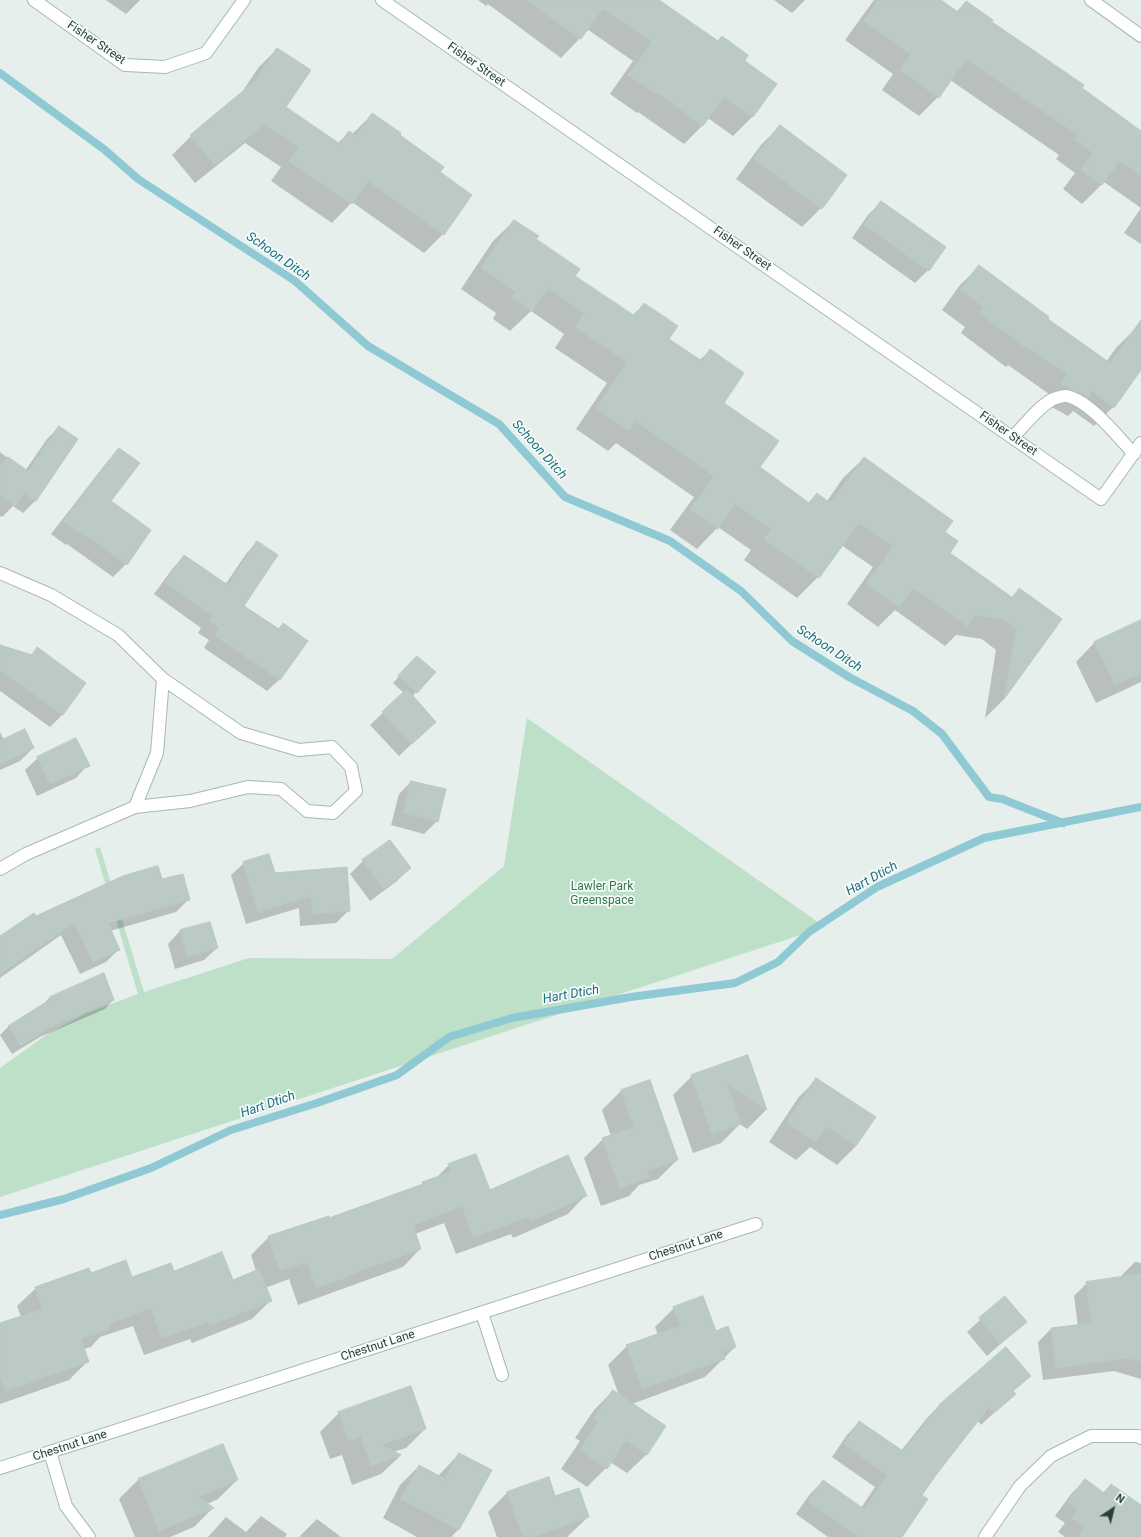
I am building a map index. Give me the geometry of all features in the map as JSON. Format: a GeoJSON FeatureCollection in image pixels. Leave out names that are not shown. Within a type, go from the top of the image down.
{"type":"FeatureCollection","features":[{"type":"Feature","properties":{"kind":"street","name":"Fisher Street"},"geometry":{"type":"LineString","coordinates":[[34,0],[125,65],[165,67],[206,53],[244,0]]}},
{"type":"Feature","properties":{"kind":"street","name":"Fisher Street"},"geometry":{"type":"LineString","coordinates":[[382,0],[1101,499],[1134,454]]}},
{"type":"Feature","properties":{"kind":"street"},"geometry":{"type":"LineString","coordinates":[[1091,0],[1141,36]]}},
{"type":"Feature","properties":{"kind":"street"},"geometry":{"type":"LineString","coordinates":[[1013,438],[1041,408],[1053,399],[1066,395],[1089,407],[1134,454],[1141,444]]}},
{"type":"Feature","properties":{"kind":"street"},"geometry":{"type":"LineString","coordinates":[[0,573],[51,595],[118,635],[163,679],[241,733],[299,750],[332,747],[351,767],[356,790],[332,814],[307,811],[281,789],[248,787],[190,801],[135,807],[26,854],[0,869]]}},
{"type":"Feature","properties":{"kind":"street"},"geometry":{"type":"LineString","coordinates":[[135,807],[157,753],[163,679]]}},
{"type":"Feature","properties":{"kind":"street","name":"Chestnut Lane"},"geometry":{"type":"LineString","coordinates":[[0,1468],[756,1224]]}},
{"type":"Feature","properties":{"kind":"street"},"geometry":{"type":"LineString","coordinates":[[482,1312],[502,1375]]}},
{"type":"Feature","properties":{"kind":"street"},"geometry":{"type":"LineString","coordinates":[[985,1537],[1020,1486],[1051,1456],[1091,1436],[1140,1437]]}},
{"type":"Feature","properties":{"kind":"street"},"geometry":{"type":"LineString","coordinates":[[50,1452],[66,1506],[89,1537]]}},
{"type":"Feature","properties":{"kind":"green space","name":"Lawler Park Greenspace"},"geometry":{"type":"Polygon","coordinates":[[[527,718],[825,927],[0,1197],[0,1068],[49,1033],[87,1013],[138,994],[95,849],[100,847],[144,992],[249,958],[392,959],[504,866],[527,718]]]}},
{"type":"Feature","properties":{"kind":"building"},"geometry":{"type":"Polygon","coordinates":[[[527,0],[659,0],[718,41],[722,36],[748,55],[745,61],[777,84],[753,117],[724,97],[703,126],[658,93],[657,94],[628,75],[652,42],[603,8],[581,39],[527,0]]]}},
{"type":"Feature","properties":{"kind":"building"},"geometry":{"type":"Polygon","coordinates":[[[878,0],[941,0],[958,12],[966,1],[993,20],[992,22],[1084,85],[1082,88],[1141,131],[1141,176],[1120,161],[1102,185],[1081,170],[1093,153],[1075,140],[1078,135],[966,59],[939,98],[900,70],[911,54],[864,21],[878,0]]]}},
{"type":"Feature","properties":{"kind":"building"},"geometry":{"type":"Polygon","coordinates":[[[277,48],[311,70],[286,107],[340,144],[349,131],[356,136],[372,113],[401,133],[400,135],[444,167],[440,172],[472,195],[444,235],[368,181],[352,204],[289,162],[299,147],[264,124],[215,165],[190,135],[255,81],[277,48]]]}},
{"type":"Feature","properties":{"kind":"building"},"geometry":{"type":"Polygon","coordinates":[[[780,125],[847,175],[822,209],[754,159],[780,125]]]}},
{"type":"Feature","properties":{"kind":"building"},"geometry":{"type":"Polygon","coordinates":[[[881,201],[946,247],[929,271],[864,225],[881,201]]]}},
{"type":"Feature","properties":{"kind":"building"},"geometry":{"type":"Polygon","coordinates":[[[514,220],[539,236],[536,239],[580,269],[575,276],[635,316],[644,303],[678,326],[669,339],[702,361],[710,349],[744,373],[724,403],[779,441],[760,467],[809,503],[817,493],[830,503],[864,457],[953,521],[945,532],[958,541],[950,553],[1013,598],[1019,588],[1062,619],[1004,699],[1016,629],[1003,619],[975,615],[967,626],[913,588],[899,607],[866,584],[893,546],[859,523],[819,578],[764,539],[771,529],[735,504],[718,529],[690,509],[714,476],[636,421],[629,431],[596,408],[627,362],[575,327],[584,313],[548,288],[532,311],[512,298],[516,292],[481,268],[514,220]]]}},
{"type":"Feature","properties":{"kind":"building"},"geometry":{"type":"Polygon","coordinates":[[[979,265],[1049,317],[1048,319],[1110,363],[1141,320],[1141,370],[1114,408],[1092,391],[1088,398],[1061,383],[1067,374],[1027,347],[1026,348],[979,313],[984,307],[960,290],[979,265]]]}},
{"type":"Feature","properties":{"kind":"building"},"geometry":{"type":"Polygon","coordinates":[[[59,426],[78,439],[36,501],[24,493],[15,506],[0,495],[0,467],[8,457],[28,471],[59,426]]]}},
{"type":"Feature","properties":{"kind":"building"},"geometry":{"type":"Polygon","coordinates":[[[119,448],[140,463],[111,501],[151,530],[127,565],[80,531],[79,533],[63,521],[119,448]]]}},
{"type":"Feature","properties":{"kind":"building"},"geometry":{"type":"Polygon","coordinates":[[[257,541],[278,555],[244,606],[279,629],[283,623],[308,641],[280,680],[215,636],[220,628],[209,621],[212,616],[165,582],[184,555],[228,585],[257,541]]]}},
{"type":"Feature","properties":{"kind":"building"},"geometry":{"type":"Polygon","coordinates":[[[1141,620],[1141,673],[1115,685],[1094,642],[1141,620]]]}},
{"type":"Feature","properties":{"kind":"building"},"geometry":{"type":"Polygon","coordinates":[[[0,645],[32,655],[37,647],[86,683],[63,715],[0,670],[0,645]]]}},
{"type":"Feature","properties":{"kind":"building"},"geometry":{"type":"Polygon","coordinates":[[[417,656],[436,672],[417,693],[398,676],[417,656]]]}},
{"type":"Feature","properties":{"kind":"building"},"geometry":{"type":"Polygon","coordinates":[[[407,689],[436,722],[412,744],[382,712],[407,689]]]}},
{"type":"Feature","properties":{"kind":"building"},"geometry":{"type":"Polygon","coordinates":[[[25,729],[34,748],[0,764],[0,741],[25,729]]]}},
{"type":"Feature","properties":{"kind":"building"},"geometry":{"type":"Polygon","coordinates":[[[76,738],[90,766],[50,784],[37,757],[76,738]]]}},
{"type":"Feature","properties":{"kind":"building"},"geometry":{"type":"Polygon","coordinates":[[[411,781],[446,789],[438,822],[403,813],[411,781]]]}},
{"type":"Feature","properties":{"kind":"building"},"geometry":{"type":"Polygon","coordinates":[[[390,840],[411,868],[384,889],[362,860],[390,840]]]}},
{"type":"Feature","properties":{"kind":"building"},"geometry":{"type":"Polygon","coordinates":[[[269,854],[275,873],[347,867],[350,911],[313,914],[311,896],[258,912],[243,862],[269,854]]]}},
{"type":"Feature","properties":{"kind":"building"},"geometry":{"type":"Polygon","coordinates":[[[158,866],[162,879],[183,874],[190,900],[108,923],[120,950],[93,962],[74,923],[0,974],[0,936],[34,913],[36,916],[123,876],[158,866]]]}},
{"type":"Feature","properties":{"kind":"building"},"geometry":{"type":"Polygon","coordinates":[[[210,922],[218,948],[187,957],[180,930],[210,922]]]}},
{"type":"Feature","properties":{"kind":"building"},"geometry":{"type":"Polygon","coordinates":[[[104,973],[114,1000],[49,1028],[21,1046],[8,1026],[51,999],[50,997],[104,973]]]}},
{"type":"Feature","properties":{"kind":"building"},"geometry":{"type":"Polygon","coordinates":[[[748,1055],[767,1110],[727,1084],[741,1124],[712,1134],[691,1075],[748,1055]]]}},
{"type":"Feature","properties":{"kind":"building"},"geometry":{"type":"Polygon","coordinates":[[[816,1078],[876,1117],[856,1146],[826,1126],[816,1142],[787,1123],[816,1078]]]}},
{"type":"Feature","properties":{"kind":"building"},"geometry":{"type":"Polygon","coordinates":[[[650,1080],[678,1160],[647,1171],[650,1177],[620,1188],[602,1138],[634,1127],[621,1090],[650,1080]]]}},
{"type":"Feature","properties":{"kind":"building"},"geometry":{"type":"Polygon","coordinates":[[[476,1154],[490,1190],[568,1155],[587,1196],[531,1221],[529,1217],[473,1237],[462,1206],[413,1225],[421,1249],[316,1288],[307,1262],[280,1271],[268,1236],[329,1216],[329,1218],[423,1184],[422,1182],[451,1172],[448,1164],[476,1154]]]}},
{"type":"Feature","properties":{"kind":"building"},"geometry":{"type":"Polygon","coordinates":[[[222,1252],[233,1280],[259,1269],[272,1301],[210,1325],[208,1322],[162,1338],[151,1308],[108,1324],[110,1329],[81,1339],[89,1362],[5,1391],[0,1374],[0,1323],[43,1309],[35,1287],[89,1268],[91,1273],[126,1260],[132,1277],[171,1263],[174,1271],[222,1252]]]}},
{"type":"Feature","properties":{"kind":"building"},"geometry":{"type":"Polygon","coordinates":[[[1141,1274],[1141,1362],[1127,1358],[1056,1368],[1051,1328],[1092,1323],[1086,1282],[1141,1274]]]}},
{"type":"Feature","properties":{"kind":"building"},"geometry":{"type":"Polygon","coordinates":[[[703,1296],[716,1331],[728,1326],[736,1347],[722,1352],[725,1359],[642,1389],[626,1345],[680,1326],[673,1307],[703,1296]]]}},
{"type":"Feature","properties":{"kind":"building"},"geometry":{"type":"Polygon","coordinates":[[[1005,1296],[1027,1322],[1000,1344],[979,1318],[1005,1296]]]}},
{"type":"Feature","properties":{"kind":"building"},"geometry":{"type":"Polygon","coordinates":[[[1006,1347],[1031,1376],[1013,1391],[1016,1394],[994,1413],[989,1407],[922,1495],[928,1499],[902,1537],[858,1537],[808,1501],[823,1480],[864,1509],[887,1475],[844,1444],[859,1421],[903,1451],[940,1404],[1006,1347]]]}},
{"type":"Feature","properties":{"kind":"building"},"geometry":{"type":"Polygon","coordinates":[[[411,1386],[426,1429],[382,1445],[401,1455],[371,1466],[361,1436],[349,1441],[338,1412],[411,1386]]]}},
{"type":"Feature","properties":{"kind":"building"},"geometry":{"type":"Polygon","coordinates":[[[613,1390],[666,1426],[647,1455],[626,1440],[607,1469],[580,1450],[598,1422],[594,1418],[613,1390]]]}},
{"type":"Feature","properties":{"kind":"building"},"geometry":{"type":"Polygon","coordinates":[[[223,1444],[238,1480],[198,1497],[214,1508],[159,1531],[138,1479],[223,1444]]]}},
{"type":"Feature","properties":{"kind":"building"},"geometry":{"type":"Polygon","coordinates":[[[459,1453],[492,1470],[459,1530],[401,1499],[419,1465],[443,1478],[444,1480],[459,1453]]]}},
{"type":"Feature","properties":{"kind":"building"},"geometry":{"type":"Polygon","coordinates":[[[549,1477],[555,1496],[579,1488],[589,1517],[532,1537],[523,1537],[507,1492],[549,1477]]]}},
{"type":"Feature","properties":{"kind":"building"},"geometry":{"type":"Polygon","coordinates":[[[1085,1479],[1104,1493],[1111,1484],[1141,1505],[1141,1537],[1078,1537],[1085,1528],[1072,1518],[1078,1509],[1068,1502],[1085,1479]]]}},
{"type":"Feature","properties":{"kind":"waterway","name":"Schoon Ditch"},"geometry":{"type":"LineString","coordinates":[[0,73],[105,150],[138,179],[295,281],[368,346],[499,424],[565,497],[670,541],[741,591],[792,641],[849,677],[913,711],[942,734],[989,797],[1002,799],[1063,823]]}},
{"type":"Feature","properties":{"kind":"waterway","name":"Hart Dtich"},"geometry":{"type":"LineString","coordinates":[[0,1215],[64,1199],[151,1168],[231,1130],[317,1103],[397,1075],[449,1037],[512,1018],[631,997],[735,983],[778,962],[809,932],[877,887],[984,838],[1141,807]]}}]}
